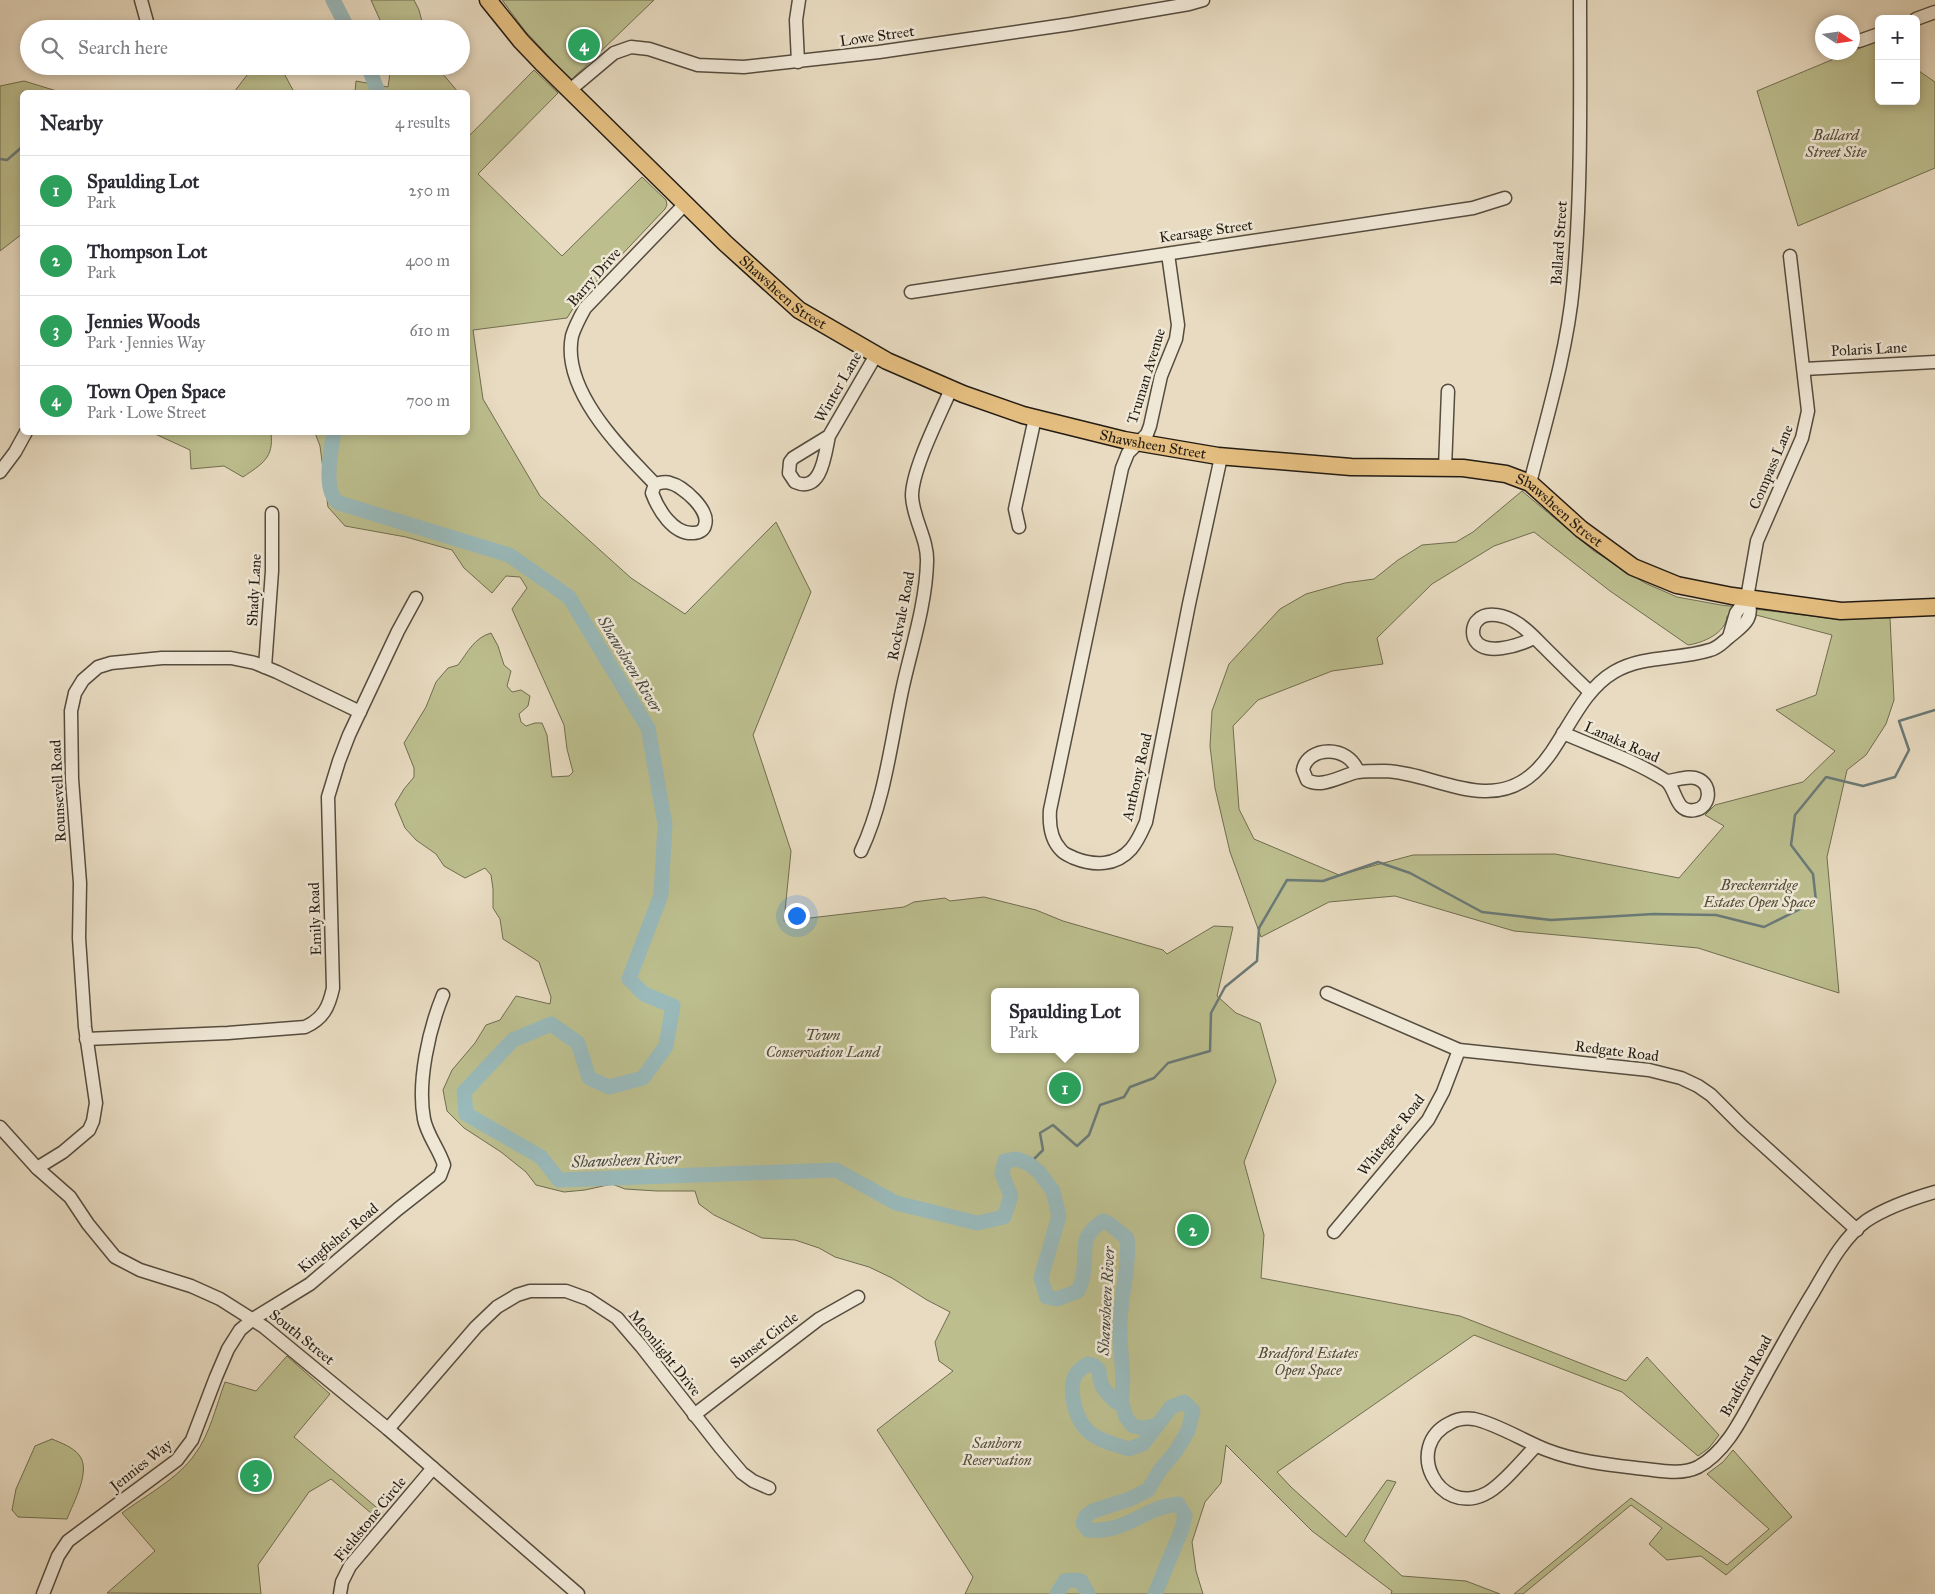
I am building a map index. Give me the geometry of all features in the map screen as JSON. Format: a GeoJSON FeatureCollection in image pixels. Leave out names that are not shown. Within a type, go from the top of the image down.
{"type":"FeatureCollection","features":[{"type":"Feature","properties":{"kind":"main road","name":"Shawsheen Street"},"geometry":{"type":"LineString","coordinates":[[488,0],[521,41],[570,90],[745,262],[799,310],[876,355],[951,389],[1035,418],[1136,443],[1221,457],[1351,467],[1463,468],[1506,474],[1530,483],[1581,529],[1634,567],[1677,585],[1747,598],[1841,611],[1935,607]]}},
{"type":"Feature","properties":{"kind":"street"},"geometry":{"type":"LineString","coordinates":[[141,0],[147,20]]}},
{"type":"Feature","properties":{"kind":"street"},"geometry":{"type":"LineString","coordinates":[[798,62],[796,29],[799,0]]}},
{"type":"Feature","properties":{"kind":"street","name":"Lowe Street"},"geometry":{"type":"LineString","coordinates":[[570,90],[614,53],[634,47],[649,49],[706,67],[738,68],[863,54],[1062,25],[1190,4],[1202,0]]}},
{"type":"Feature","properties":{"kind":"street","name":"Ballard Street"},"geometry":{"type":"LineString","coordinates":[[1530,483],[1566,335],[1573,288],[1581,162],[1580,0]]}},
{"type":"Feature","properties":{"kind":"street"},"geometry":{"type":"LineString","coordinates":[[1920,18],[1935,12]]}},
{"type":"Feature","properties":{"kind":"street"},"geometry":{"type":"LineString","coordinates":[[1860,41],[1875,35]]}},
{"type":"Feature","properties":{"kind":"street","name":"Kearsage Street"},"geometry":{"type":"LineString","coordinates":[[911,292],[1473,208],[1505,198]]}},
{"type":"Feature","properties":{"kind":"street","name":"Barry Drive"},"geometry":{"type":"LineString","coordinates":[[655,484],[628,457],[592,410],[572,365],[572,339],[576,323],[585,308],[685,204]]}},
{"type":"Feature","properties":{"kind":"street","name":"Truman Avenue"},"geometry":{"type":"LineString","coordinates":[[1136,443],[1147,434],[1161,376],[1176,339],[1178,325],[1168,254]]}},
{"type":"Feature","properties":{"kind":"street","name":"Compass Lane"},"geometry":{"type":"LineString","coordinates":[[1358,772],[1398,772],[1475,790],[1502,789],[1526,780],[1539,769],[1590,692],[1608,676],[1630,664],[1711,650],[1740,629],[1749,616],[1750,609],[1747,598],[1757,541],[1797,451],[1806,425],[1808,411],[1790,256]]}},
{"type":"Feature","properties":{"kind":"street","name":"Winter Lane"},"geometry":{"type":"LineString","coordinates":[[829,436],[876,355]]}},
{"type":"Feature","properties":{"kind":"street","name":"Polaris Lane"},"geometry":{"type":"LineString","coordinates":[[1804,369],[1935,362]]}},
{"type":"Feature","properties":{"kind":"street","name":"Rockvale Road"},"geometry":{"type":"LineString","coordinates":[[860,851],[869,833],[883,782],[923,595],[927,562],[923,535],[912,496],[915,478],[951,389]]}},
{"type":"Feature","properties":{"kind":"street"},"geometry":{"type":"LineString","coordinates":[[1445,468],[1448,390]]}},
{"type":"Feature","properties":{"kind":"street"},"geometry":{"type":"LineString","coordinates":[[1019,527],[1015,509],[1035,418]]}},
{"type":"Feature","properties":{"kind":"street"},"geometry":{"type":"LineString","coordinates":[[0,472],[15,452],[24,435]]}},
{"type":"Feature","properties":{"kind":"street","name":"Anthony Road"},"geometry":{"type":"LineString","coordinates":[[1136,443],[1125,458],[1122,468],[1049,820],[1053,839],[1061,851],[1082,861],[1096,864],[1108,863],[1130,850],[1146,822],[1187,613],[1221,457]]}},
{"type":"Feature","properties":{"kind":"street"},"geometry":{"type":"LineString","coordinates":[[672,483],[690,496],[702,508],[706,519],[702,530],[698,533],[689,534],[680,532],[656,505],[652,493],[655,484],[672,483]]}},
{"type":"Feature","properties":{"kind":"street","name":"Shady Lane"},"geometry":{"type":"LineString","coordinates":[[266,667],[272,571],[272,513]]}},
{"type":"Feature","properties":{"kind":"street","name":"Emily Road"},"geometry":{"type":"LineString","coordinates":[[86,1038],[228,1033],[305,1027],[322,1016],[330,1002],[334,988],[328,797],[339,761],[360,712],[398,631],[416,598]]}},
{"type":"Feature","properties":{"kind":"street"},"geometry":{"type":"LineString","coordinates":[[1534,638],[1590,692]]}},
{"type":"Feature","properties":{"kind":"street","name":"Rounsevell Road"},"geometry":{"type":"LineString","coordinates":[[37,1168],[63,1152],[89,1130],[93,1121],[96,1103],[96,1093],[86,1038],[79,938],[80,883],[72,779],[71,718],[75,693],[83,680],[92,670],[103,665],[162,658],[226,658],[266,667],[360,712]]}},
{"type":"Feature","properties":{"kind":"street","name":"Lanaka Road"},"geometry":{"type":"LineString","coordinates":[[1563,733],[1668,781]]}},
{"type":"Feature","properties":{"kind":"street","name":"Redgate Road"},"geometry":{"type":"LineString","coordinates":[[1327,993],[1459,1050],[1649,1070],[1681,1078],[1711,1095],[1742,1126],[1857,1230]]}},
{"type":"Feature","properties":{"kind":"street","name":"Kingfisher Road"},"geometry":{"type":"LineString","coordinates":[[253,1319],[310,1284],[440,1176],[444,1164],[427,1128],[423,1108],[423,1081],[427,1047],[435,1013],[443,995]]}},
{"type":"Feature","properties":{"kind":"street","name":"Whitegate Road"},"geometry":{"type":"LineString","coordinates":[[1334,1232],[1428,1120],[1443,1092],[1459,1050]]}},
{"type":"Feature","properties":{"kind":"street","name":"South Street"},"geometry":{"type":"LineString","coordinates":[[0,1127],[37,1168],[70,1197],[88,1224],[115,1257],[140,1270],[206,1292],[253,1319],[388,1429],[578,1594]]}},
{"type":"Feature","properties":{"kind":"street","name":"Bradford Road"},"geometry":{"type":"LineString","coordinates":[[1536,1446],[1493,1489],[1476,1498],[1463,1498],[1445,1492],[1432,1478],[1428,1466],[1428,1453],[1435,1435],[1445,1426],[1462,1419],[1481,1421],[1536,1446],[1564,1456],[1599,1464],[1675,1472],[1699,1466],[1728,1440],[1741,1421],[1786,1338],[1830,1264],[1850,1236],[1866,1221],[1904,1201],[1935,1192]]}},
{"type":"Feature","properties":{"kind":"street","name":"Moonlight Drive"},"geometry":{"type":"LineString","coordinates":[[388,1429],[492,1310],[517,1295],[542,1290],[573,1292],[611,1313],[632,1334],[694,1415],[742,1473],[753,1482],[769,1488]]}},
{"type":"Feature","properties":{"kind":"street","name":"Sunset Circle"},"geometry":{"type":"LineString","coordinates":[[694,1415],[819,1319],[858,1297]]}},
{"type":"Feature","properties":{"kind":"street","name":"Jennies Way"},"geometry":{"type":"LineString","coordinates":[[43,1594],[58,1556],[68,1541],[177,1460],[186,1451],[228,1349],[240,1330],[253,1319]]}},
{"type":"Feature","properties":{"kind":"street","name":"Fieldstone Circle"},"geometry":{"type":"LineString","coordinates":[[340,1594],[342,1582],[350,1566],[433,1468]]}},
{"type":"Feature","properties":{"kind":"green space"},"geometry":{"type":"Polygon","coordinates":[[[371,0],[414,0],[422,20],[380,20],[371,0]]]}},
{"type":"Feature","properties":{"kind":"green space"},"geometry":{"type":"Polygon","coordinates":[[[502,0],[654,0],[571,80],[525,31],[502,0]]]}},
{"type":"Feature","properties":{"kind":"green space","name":"Ballard Street Site"},"geometry":{"type":"Polygon","coordinates":[[[1875,42],[1875,105],[1920,105],[1920,72],[1935,82],[1935,168],[1798,226],[1757,91],[1831,60],[1860,60],[1860,48],[1875,42]]]}},
{"type":"Feature","properties":{"kind":"green space"},"geometry":{"type":"Polygon","coordinates":[[[534,70],[558,93],[478,174],[562,256],[642,177],[666,200],[667,205],[577,302],[567,318],[473,330],[483,399],[540,496],[631,578],[685,614],[776,522],[811,592],[753,735],[791,851],[784,921],[904,907],[914,902],[945,898],[950,901],[984,897],[1036,910],[1063,921],[1163,950],[1167,954],[1214,926],[1233,927],[1217,996],[1236,1013],[1260,1023],[1276,1081],[1244,1162],[1264,1235],[1261,1278],[1460,1316],[1626,1381],[1647,1357],[1719,1435],[1709,1448],[1698,1456],[1622,1392],[1474,1335],[1277,1472],[1346,1537],[1387,1480],[1396,1482],[1364,1541],[1402,1576],[1466,1581],[1500,1594],[1391,1594],[1392,1591],[1312,1531],[1226,1445],[1221,1483],[1205,1502],[1192,1542],[1196,1571],[1203,1594],[965,1594],[973,1577],[877,1430],[953,1371],[939,1361],[935,1342],[950,1312],[892,1278],[869,1267],[835,1257],[819,1248],[795,1240],[762,1238],[714,1215],[699,1204],[695,1191],[625,1189],[612,1184],[564,1192],[536,1185],[526,1172],[501,1152],[464,1128],[447,1111],[443,1090],[452,1070],[475,1043],[486,1025],[500,1020],[516,996],[550,1004],[551,997],[539,962],[503,939],[500,919],[493,908],[491,875],[485,868],[465,878],[444,866],[436,854],[416,840],[405,828],[395,804],[414,777],[414,768],[404,743],[426,707],[436,682],[448,668],[458,665],[468,650],[480,638],[491,633],[498,646],[504,665],[511,671],[507,686],[512,692],[521,690],[530,696],[528,706],[519,714],[521,722],[526,726],[542,723],[547,735],[552,777],[569,776],[573,772],[567,749],[564,725],[512,609],[527,588],[520,577],[506,576],[492,593],[464,568],[452,550],[406,537],[345,526],[328,507],[320,446],[316,435],[470,435],[470,135],[534,70]]]}},
{"type":"Feature","properties":{"kind":"green space"},"geometry":{"type":"Polygon","coordinates":[[[247,75],[285,75],[293,90],[236,90],[247,75]]]}},
{"type":"Feature","properties":{"kind":"green space"},"geometry":{"type":"Polygon","coordinates":[[[390,75],[444,75],[456,90],[355,90],[356,81],[388,87],[390,75]]]}},
{"type":"Feature","properties":{"kind":"green space"},"geometry":{"type":"Polygon","coordinates":[[[24,81],[53,90],[20,90],[20,236],[0,251],[0,86],[24,81]]]}},
{"type":"Feature","properties":{"kind":"green space"},"geometry":{"type":"Polygon","coordinates":[[[157,435],[271,435],[271,449],[265,459],[243,477],[224,466],[191,469],[190,450],[157,435]]]}},
{"type":"Feature","properties":{"kind":"green space","name":"Breckenridge Estates Open Space"},"geometry":{"type":"Polygon","coordinates":[[[1522,491],[1594,551],[1645,583],[1677,597],[1721,605],[1837,619],[1890,618],[1894,700],[1886,724],[1866,755],[1847,770],[1827,857],[1839,993],[1698,948],[1514,931],[1395,896],[1329,902],[1261,937],[1230,852],[1215,788],[1210,746],[1212,711],[1229,664],[1280,609],[1306,594],[1345,583],[1374,579],[1398,560],[1422,545],[1456,542],[1473,532],[1522,491]],[[1534,532],[1494,546],[1432,584],[1377,638],[1383,664],[1332,671],[1258,700],[1233,726],[1239,809],[1254,839],[1339,875],[1413,855],[1555,854],[1679,878],[1724,826],[1705,815],[1715,805],[1803,782],[1835,751],[1776,710],[1816,695],[1832,635],[1756,615],[1727,616],[1723,627],[1713,636],[1688,645],[1610,591],[1534,532]]]}},
{"type":"Feature","properties":{"kind":"green space"},"geometry":{"type":"Polygon","coordinates":[[[287,1356],[330,1394],[294,1437],[383,1513],[378,1519],[331,1479],[309,1492],[258,1565],[261,1594],[107,1593],[155,1551],[122,1513],[171,1479],[188,1463],[205,1438],[225,1382],[256,1391],[287,1356]]]}},
{"type":"Feature","properties":{"kind":"green space"},"geometry":{"type":"Polygon","coordinates":[[[52,1439],[74,1450],[82,1461],[83,1469],[80,1487],[67,1519],[18,1517],[12,1510],[16,1489],[35,1446],[52,1439]]]}},
{"type":"Feature","properties":{"kind":"green space"},"geometry":{"type":"Polygon","coordinates":[[[1733,1450],[1792,1517],[1726,1575],[1701,1556],[1667,1560],[1649,1544],[1662,1528],[1631,1505],[1523,1594],[1514,1594],[1631,1498],[1727,1565],[1769,1529],[1707,1474],[1723,1462],[1733,1450]]]}},
{"type":"Feature","properties":{"kind":"waterway","name":"Shawsheen River"},"geometry":{"type":"LineString","coordinates":[[333,0],[343,20]]}},
{"type":"Feature","properties":{"kind":"waterway","name":"Shawsheen River"},"geometry":{"type":"LineString","coordinates":[[371,75],[377,90]]}},
{"type":"Feature","properties":{"kind":"waterway"},"geometry":{"type":"LineString","coordinates":[[0,159],[7,160],[20,149]]}},
{"type":"Feature","properties":{"kind":"waterway","name":"Shawsheen River"},"geometry":{"type":"LineString","coordinates":[[334,435],[329,480],[334,498],[339,503],[509,555],[569,597],[648,728],[665,824],[661,895],[629,979],[644,994],[673,1006],[666,1046],[643,1078],[609,1087],[589,1078],[578,1043],[551,1024],[513,1040],[464,1092],[466,1114],[541,1157],[559,1180],[836,1170],[896,1203],[977,1223],[1004,1217],[1011,1196],[1002,1174],[1005,1161],[1017,1159],[1029,1164],[1039,1172],[1053,1191],[1059,1216],[1041,1278],[1047,1297],[1057,1299],[1078,1291],[1083,1277],[1087,1239],[1095,1227],[1103,1221],[1127,1238],[1128,1249],[1120,1327],[1123,1382],[1121,1400],[1116,1402],[1102,1384],[1099,1370],[1095,1366],[1088,1364],[1076,1374],[1072,1388],[1074,1405],[1080,1421],[1089,1432],[1098,1438],[1129,1449],[1143,1444],[1171,1407],[1184,1402],[1193,1411],[1188,1431],[1148,1490],[1130,1499],[1093,1511],[1086,1516],[1083,1523],[1088,1530],[1114,1528],[1155,1510],[1178,1504],[1185,1515],[1182,1529],[1155,1594]]}},
{"type":"Feature","properties":{"kind":"waterway"},"geometry":{"type":"LineString","coordinates":[[1029,1164],[1043,1150],[1040,1133],[1053,1125],[1077,1146],[1089,1135],[1100,1105],[1124,1097],[1130,1087],[1154,1078],[1168,1063],[1210,1051],[1211,1013],[1225,987],[1257,961],[1259,928],[1287,880],[1323,881],[1378,862],[1410,873],[1482,912],[1551,920],[1654,914],[1716,915],[1764,927],[1816,901],[1813,874],[1791,845],[1795,815],[1826,777],[1863,786],[1895,777],[1909,750],[1899,721],[1935,710]]}},
{"type":"Feature","properties":{"kind":"waterway","name":"Shawsheen River"},"geometry":{"type":"LineString","coordinates":[[1121,1400],[1126,1417],[1133,1426],[1143,1428],[1155,1426]]}},
{"type":"Feature","properties":{"kind":"waterway","name":"Shawsheen River"},"geometry":{"type":"LineString","coordinates":[[1057,1594],[1065,1581],[1073,1580],[1081,1581],[1088,1594]]}},
{"type":"Feature","properties":{"kind":"place","name":"Town Open Space"},"geometry":{"type":"Point","coordinates":[584,45]}},
{"type":"Feature","properties":{"kind":"place","name":"Spaulding Lot"},"geometry":{"type":"Point","coordinates":[1065,1088]}},
{"type":"Feature","properties":{"kind":"place","name":"Thompson Lot"},"geometry":{"type":"Point","coordinates":[1193,1230]}},
{"type":"Feature","properties":{"kind":"place","name":"Jennies Woods"},"geometry":{"type":"Point","coordinates":[256,1476]}},
{"type":"Feature","properties":{"kind":"park label","name":"Town Conservation Land"},"geometry":{"type":"Point","coordinates":[823,1044]}},
{"type":"Feature","properties":{"kind":"park label","name":"Bradford Estates Open Space"},"geometry":{"type":"Point","coordinates":[1308,1362]}},
{"type":"Feature","properties":{"kind":"park label","name":"Sanborn Reservation"},"geometry":{"type":"Point","coordinates":[997,1452]}}]}
